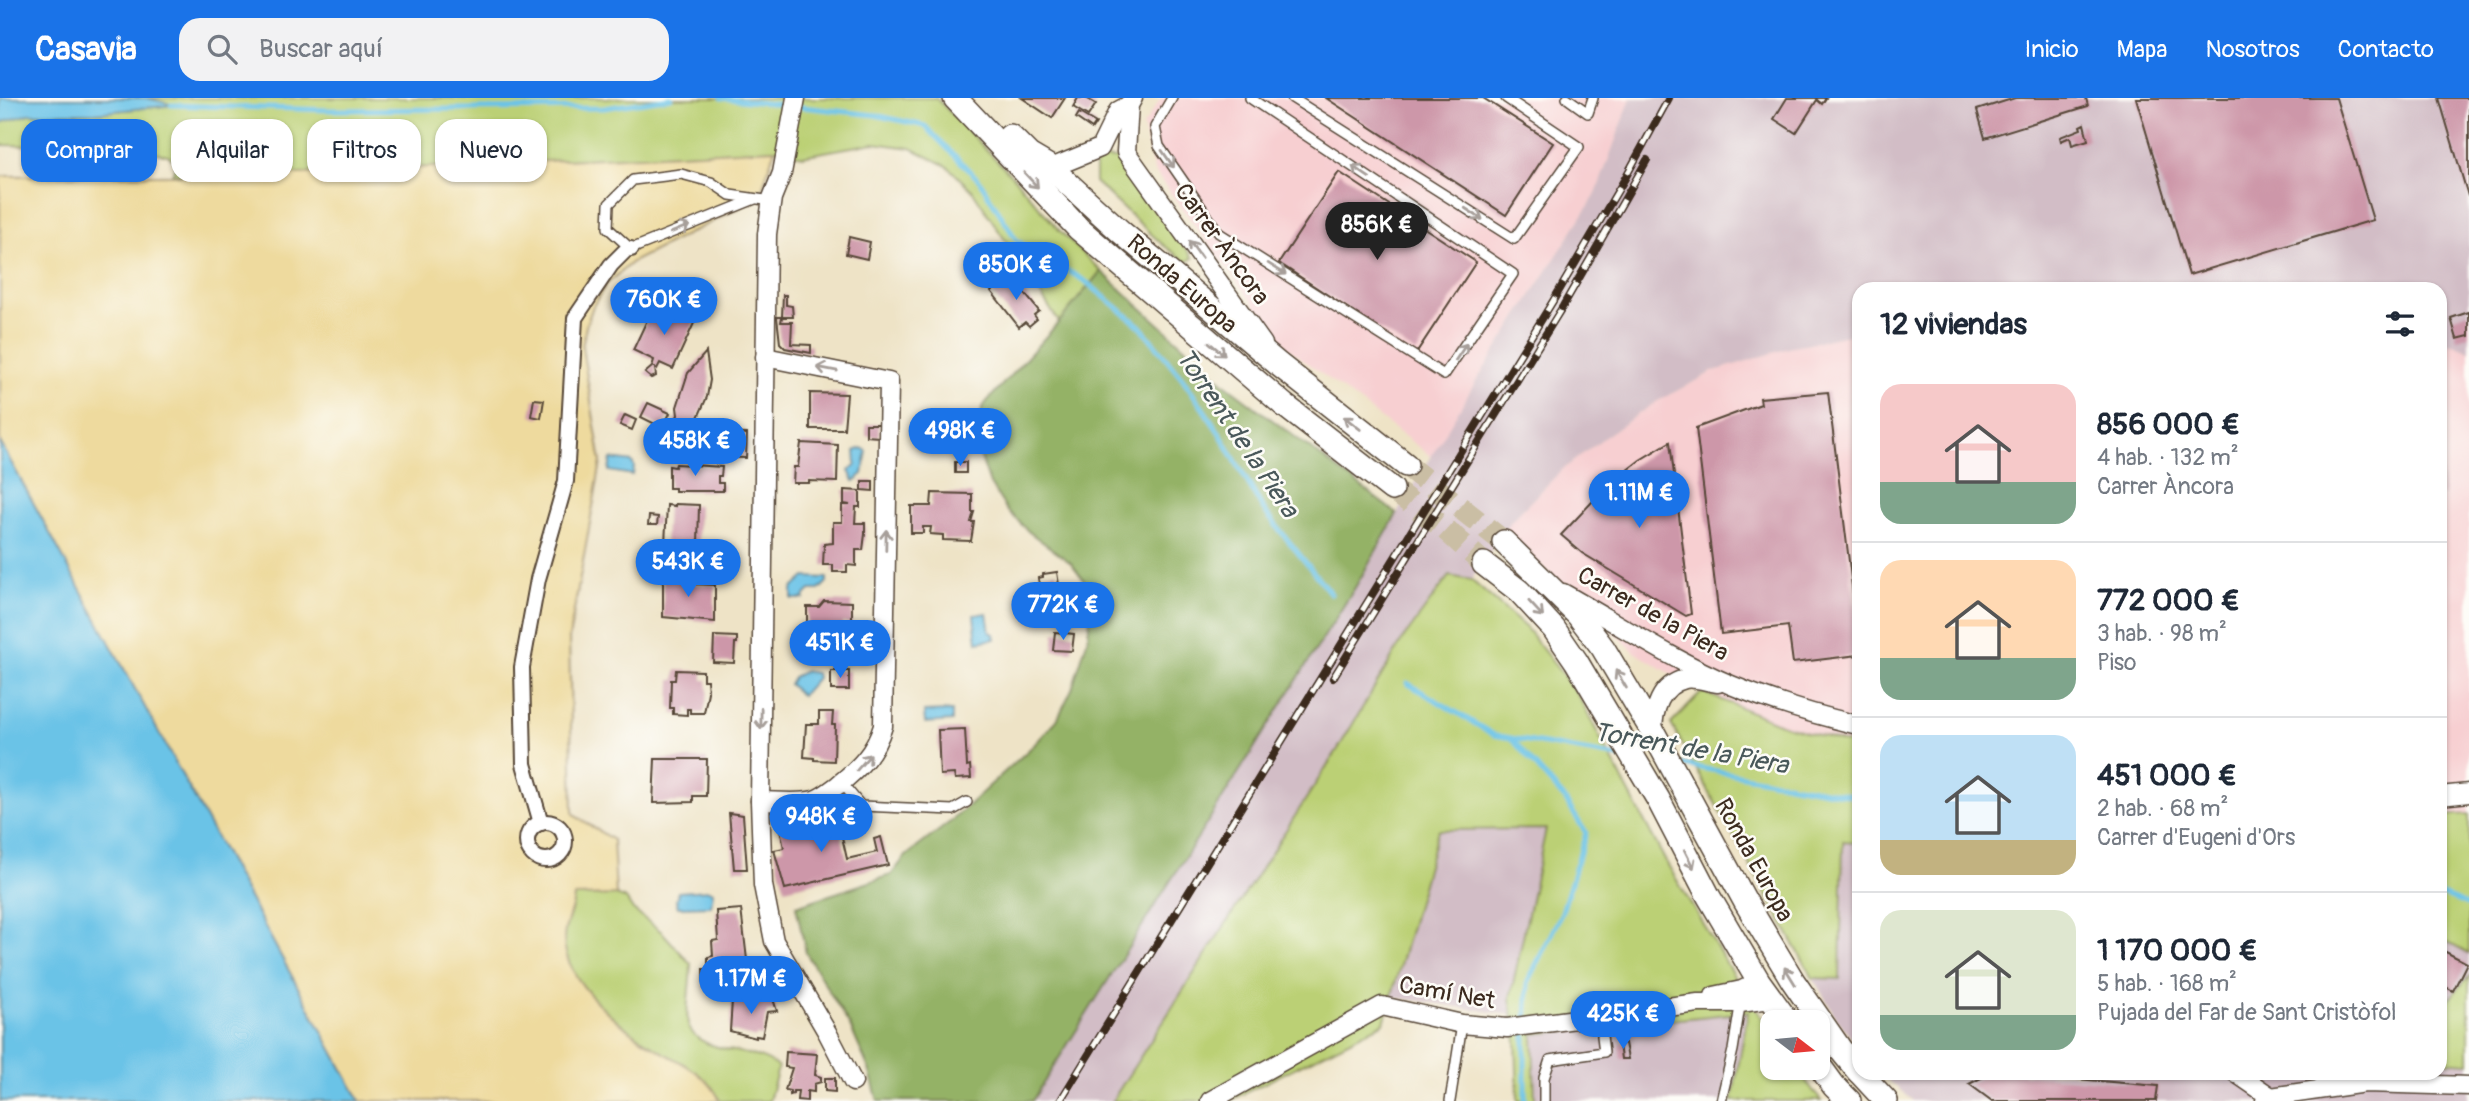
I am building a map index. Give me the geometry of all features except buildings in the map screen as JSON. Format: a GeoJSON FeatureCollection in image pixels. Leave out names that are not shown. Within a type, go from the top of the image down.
{"type":"FeatureCollection","features":[{"type":"Feature","properties":{"kind":"street"},"geometry":{"type":"LineString","coordinates":[[796,98],[782,173],[764,198],[767,234],[760,802],[763,885],[774,941],[853,1082]]}},
{"type":"Feature","properties":{"kind":"street","name":"Ronda Europa"},"geometry":{"type":"LineString","coordinates":[[955,98],[1079,229],[1284,405],[1392,489]]}},
{"type":"Feature","properties":{"kind":"street","name":"Ronda Europa"},"geometry":{"type":"LineString","coordinates":[[976,98],[1029,155],[1051,168],[1121,232],[1278,364],[1406,465]]}},
{"type":"Feature","properties":{"kind":"street"},"geometry":{"type":"LineString","coordinates":[[1100,148],[1118,111],[1131,101]]}},
{"type":"Feature","properties":{"kind":"street"},"geometry":{"type":"LineString","coordinates":[[1051,168],[1100,148],[1126,152],[1131,101]]}},
{"type":"Feature","properties":{"kind":"street","name":"Carrer Àncora"},"geometry":{"type":"LineString","coordinates":[[1126,152],[1278,364]]}},
{"type":"Feature","properties":{"kind":"street"},"geometry":{"type":"LineString","coordinates":[[541,823],[524,764],[522,667],[538,579],[566,481],[575,318],[611,265],[626,250],[631,249]]}},
{"type":"Feature","properties":{"kind":"street"},"geometry":{"type":"LineString","coordinates":[[760,802],[814,800],[852,775],[872,753],[883,726],[889,382],[765,357]]}},
{"type":"Feature","properties":{"kind":"street","name":"Ronda Europa"},"geometry":{"type":"LineString","coordinates":[[1504,542],[1551,586],[1603,648],[1745,901],[1793,981],[1852,1064]]}},
{"type":"Feature","properties":{"kind":"street"},"geometry":{"type":"LineString","coordinates":[[1484,564],[1519,591],[1554,629],[1597,694],[1613,726],[1658,799],[1709,897],[1753,993],[1774,1010]]}},
{"type":"Feature","properties":{"kind":"street","name":"Carrer de la Piera"},"geometry":{"type":"LineString","coordinates":[[1551,586],[1639,638],[1732,685],[1825,718],[1852,724]]}},
{"type":"Feature","properties":{"kind":"street","name":"Carrer de la Piera"},"geometry":{"type":"LineString","coordinates":[[1654,735],[1653,716],[1662,695],[1669,688],[1686,678],[1732,685]]}},
{"type":"Feature","properties":{"kind":"street"},"geometry":{"type":"LineString","coordinates":[[2447,795],[2469,793]]}},
{"type":"Feature","properties":{"kind":"street","name":"Camí Net"},"geometry":{"type":"LineString","coordinates":[[1210,1101],[1382,1006],[1462,1024],[1507,1028],[1698,1003],[1753,993]]}},
{"type":"Feature","properties":{"kind":"street"},"geometry":{"type":"LineString","coordinates":[[1830,1080],[1849,1101]]}},
{"type":"Feature","properties":{"kind":"street","name":"Ronda Europa"},"geometry":{"type":"LineString","coordinates":[[1866,1080],[1886,1101]]}},
{"type":"Feature","properties":{"kind":"street"},"geometry":{"type":"LineString","coordinates":[[2245,1080],[2268,1099],[2365,1083],[2469,1086]]}},
{"type":"Feature","properties":{"kind":"lane"},"geometry":{"type":"LineString","coordinates":[[1172,98],[1155,127],[1159,146],[1219,233],[1444,375],[1513,274],[1250,98]]}},
{"type":"Feature","properties":{"kind":"lane"},"geometry":{"type":"LineString","coordinates":[[1292,98],[1514,239],[1579,147],[1506,98]]}},
{"type":"Feature","properties":{"kind":"lane"},"geometry":{"type":"LineString","coordinates":[[1567,98],[1588,113],[1594,98]]}},
{"type":"Feature","properties":{"kind":"lane"},"geometry":{"type":"LineString","coordinates":[[681,174],[711,182],[730,195],[764,198],[631,249],[608,228],[609,204],[633,180],[681,174]]}},
{"type":"Feature","properties":{"kind":"lane"},"geometry":{"type":"LineString","coordinates":[[841,782],[861,806],[953,810],[967,802]]}},
{"type":"Feature","properties":{"kind":"lane"},"geometry":{"type":"LineString","coordinates":[[1721,1101],[1733,1050],[1753,993]]}},
{"type":"Feature","properties":{"kind":"lane"},"geometry":{"type":"LineString","coordinates":[[1544,1101],[1544,1078],[1550,1060],[1604,1052],[1602,1036],[1606,1014]]}},
{"type":"Feature","properties":{"kind":"lane"},"geometry":{"type":"LineString","coordinates":[[1450,1101],[1462,1024]]}},
{"type":"Feature","properties":{"kind":"shaded area"},"geometry":{"type":"Polygon","coordinates":[[[1161,98],[1631,98],[1595,196],[1475,383],[1432,457],[1286,347],[1154,171],[1143,126],[1161,98]]]}},
{"type":"Feature","properties":{"kind":"shaded area"},"geometry":{"type":"Polygon","coordinates":[[[1631,98],[2469,98],[2469,351],[2447,344],[2447,282],[1852,282],[1852,334],[1795,346],[1712,372],[1656,402],[1562,470],[1512,520],[1471,580],[1449,576],[1403,639],[1338,749],[1112,1101],[1032,1101],[1356,586],[1475,383],[1595,196],[1631,98]]]}},
{"type":"Feature","properties":{"kind":"shaded area"},"geometry":{"type":"Polygon","coordinates":[[[1852,334],[1852,744],[1786,726],[1702,692],[1636,653],[1504,531],[1562,470],[1656,402],[1712,372],[1795,346],[1852,334]]]}},
{"type":"Feature","properties":{"kind":"shaded area"},"geometry":{"type":"Polygon","coordinates":[[[2447,344],[2469,351],[2469,814],[2447,816],[2447,344]]]}},
{"type":"Feature","properties":{"kind":"shaded area"},"geometry":{"type":"Polygon","coordinates":[[[1547,829],[1510,998],[1512,1015],[1392,997],[1438,830],[1547,829]]]}},
{"type":"Feature","properties":{"kind":"shaded area"},"geometry":{"type":"Polygon","coordinates":[[[1843,841],[1852,842],[1852,1038],[1837,1019],[1813,978],[1840,979],[1843,841]]]}},
{"type":"Feature","properties":{"kind":"shaded area"},"geometry":{"type":"Polygon","coordinates":[[[2447,942],[2469,953],[2469,976],[2447,1002],[2447,942]]]}},
{"type":"Feature","properties":{"kind":"shaded area"},"geometry":{"type":"Polygon","coordinates":[[[1748,1012],[1732,1101],[1535,1101],[1533,1035],[1748,1012]]]}},
{"type":"Feature","properties":{"kind":"shaded area"},"geometry":{"type":"Polygon","coordinates":[[[2447,1061],[2469,1063],[2469,1101],[1913,1101],[1888,1080],[2447,1080],[2447,1061]]]}},
{"type":"Feature","properties":{"kind":"green space"},"geometry":{"type":"Polygon","coordinates":[[[146,98],[936,98],[1017,181],[1058,229],[1101,271],[1059,322],[972,190],[947,166],[911,148],[874,143],[802,156],[775,149],[547,161],[547,119],[435,119],[435,167],[421,168],[421,119],[307,119],[307,174],[302,174],[293,174],[293,119],[171,119],[171,158],[157,153],[157,119],[21,119],[21,145],[0,145],[0,123],[29,114],[95,113],[172,105],[146,98]]]}},
{"type":"Feature","properties":{"kind":"green space"},"geometry":{"type":"Polygon","coordinates":[[[1104,158],[1124,160],[1193,258],[1186,262],[1162,244],[1095,182],[1095,163],[1104,158]]]}},
{"type":"Feature","properties":{"kind":"green space"},"geometry":{"type":"Polygon","coordinates":[[[1101,271],[1226,385],[1397,514],[1356,586],[1032,1101],[878,1101],[869,1069],[850,1026],[806,953],[796,906],[891,875],[906,856],[950,822],[1035,744],[1057,720],[1072,689],[1087,641],[1091,613],[1086,583],[1071,563],[1029,532],[1007,510],[990,484],[979,452],[982,407],[1101,271]]]}},
{"type":"Feature","properties":{"kind":"green space"},"geometry":{"type":"Polygon","coordinates":[[[1449,576],[1471,580],[1526,628],[1576,692],[1665,860],[1738,983],[1760,1014],[1760,1080],[1805,1080],[1821,1101],[1732,1101],[1748,1012],[1533,1034],[1535,1101],[1518,1101],[1516,1041],[1510,998],[1546,829],[1438,830],[1384,1023],[1229,1101],[1112,1101],[1338,749],[1403,639],[1449,576]]]}},
{"type":"Feature","properties":{"kind":"green space"},"geometry":{"type":"Polygon","coordinates":[[[1702,692],[1786,726],[1852,744],[1852,842],[1843,841],[1840,979],[1813,978],[1671,724],[1702,692]]]}},
{"type":"Feature","properties":{"kind":"green space"},"geometry":{"type":"Polygon","coordinates":[[[2469,814],[2469,953],[2447,942],[2447,816],[2469,814]]]}},
{"type":"Feature","properties":{"kind":"green space"},"geometry":{"type":"Polygon","coordinates":[[[616,895],[626,899],[633,910],[662,932],[691,964],[687,1019],[693,1034],[716,1046],[770,1061],[778,1068],[769,1101],[720,1101],[701,1078],[629,1030],[585,988],[574,972],[564,938],[574,896],[616,895]]]}},
{"type":"Feature","properties":{"kind":"green space"},"geometry":{"type":"Polygon","coordinates":[[[2469,976],[2469,1063],[2447,1061],[2447,1002],[2469,976]]]}},
{"type":"Feature","properties":{"kind":"sand"},"geometry":{"type":"Polygon","coordinates":[[[775,149],[759,198],[632,262],[606,285],[593,306],[582,347],[601,462],[569,638],[573,811],[574,815],[613,840],[616,895],[574,896],[564,933],[567,955],[574,972],[598,1003],[629,1030],[702,1077],[720,1101],[360,1101],[0,442],[0,176],[21,176],[21,182],[157,182],[157,175],[171,175],[171,182],[293,182],[293,174],[307,174],[307,182],[421,182],[421,168],[435,167],[435,182],[547,182],[547,161],[775,149]]]}},
{"type":"Feature","properties":{"kind":"water"},"geometry":{"type":"Polygon","coordinates":[[[0,98],[146,98],[175,105],[95,113],[29,114],[0,123],[0,98]]]}},
{"type":"Feature","properties":{"kind":"water"},"geometry":{"type":"Polygon","coordinates":[[[929,432],[939,433],[943,442],[922,451],[917,442],[929,432]]]}},
{"type":"Feature","properties":{"kind":"water"},"geometry":{"type":"Polygon","coordinates":[[[0,442],[360,1101],[0,1101],[0,442]]]}},
{"type":"Feature","properties":{"kind":"water"},"geometry":{"type":"Polygon","coordinates":[[[862,448],[867,451],[863,474],[854,481],[849,471],[856,464],[855,451],[862,448]]]}},
{"type":"Feature","properties":{"kind":"water"},"geometry":{"type":"Polygon","coordinates":[[[611,459],[632,462],[633,475],[609,471],[611,459]]]}},
{"type":"Feature","properties":{"kind":"water"},"geometry":{"type":"Polygon","coordinates":[[[805,577],[827,578],[827,582],[819,590],[810,590],[804,599],[792,599],[792,589],[805,577]]]}},
{"type":"Feature","properties":{"kind":"water"},"geometry":{"type":"Polygon","coordinates":[[[987,613],[990,632],[995,639],[977,642],[974,615],[987,613]]]}},
{"type":"Feature","properties":{"kind":"water"},"geometry":{"type":"Polygon","coordinates":[[[805,671],[816,673],[817,678],[801,696],[789,684],[793,677],[805,671]]]}},
{"type":"Feature","properties":{"kind":"water"},"geometry":{"type":"Polygon","coordinates":[[[952,711],[952,721],[925,723],[924,712],[952,711]]]}},
{"type":"Feature","properties":{"kind":"water"},"geometry":{"type":"Polygon","coordinates":[[[678,892],[713,892],[711,906],[678,907],[678,892]]]}},
{"type":"Feature","properties":{"kind":"waterway","name":"Torrent de la Piera"},"geometry":{"type":"LineString","coordinates":[[171,105],[330,110],[604,108],[671,98]]}},
{"type":"Feature","properties":{"kind":"waterway","name":"Torrent de la Piera"},"geometry":{"type":"LineString","coordinates":[[721,98],[875,115],[925,126],[979,180],[1017,241],[1085,281],[1141,327],[1183,379],[1219,432],[1263,509],[1331,594]]}},
{"type":"Feature","properties":{"kind":"waterway","name":"Torrent de la Piera"},"geometry":{"type":"LineString","coordinates":[[1407,683],[1494,735],[1624,758]]}},
{"type":"Feature","properties":{"kind":"waterway"},"geometry":{"type":"LineString","coordinates":[[1512,739],[1564,798],[1586,833],[1562,912],[1528,981],[1525,1101]]}},
{"type":"Feature","properties":{"kind":"waterway","name":"Torrent de la Piera"},"geometry":{"type":"LineString","coordinates":[[1679,764],[1852,796]]}},
{"type":"Feature","properties":{"kind":"waterway","name":"Torrent de la Piera"},"geometry":{"type":"LineString","coordinates":[[2447,897],[2469,906]]}},
{"type":"Feature","properties":{"kind":"tunnel"},"geometry":{"type":"LineString","coordinates":[[1406,465],[1504,542]]}},
{"type":"Feature","properties":{"kind":"tunnel"},"geometry":{"type":"LineString","coordinates":[[1392,489],[1444,528],[1484,564]]}},
{"type":"Feature","properties":{"kind":"railway"},"geometry":{"type":"LineString","coordinates":[[1060,1101],[1553,301],[1669,98]]}},
{"type":"Feature","properties":{"kind":"railway"},"geometry":{"type":"LineString","coordinates":[[1333,678],[1563,306],[1647,160]]}}]}
